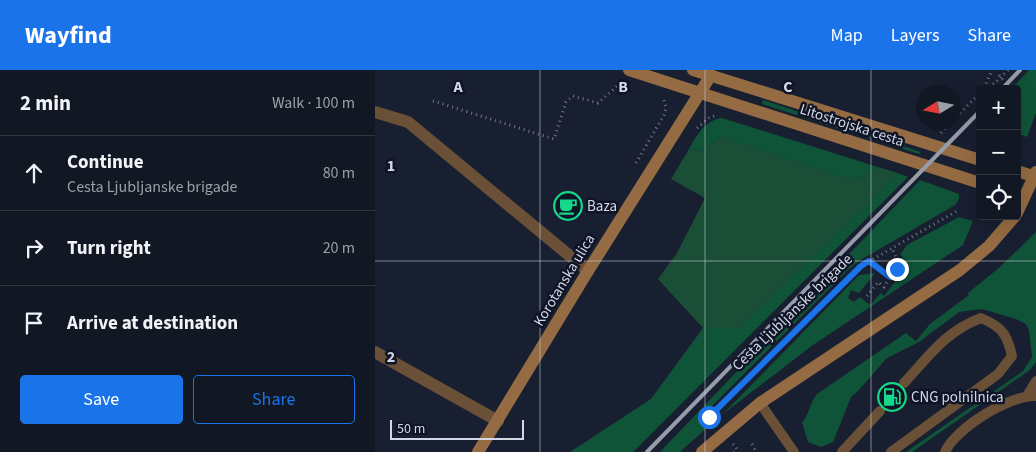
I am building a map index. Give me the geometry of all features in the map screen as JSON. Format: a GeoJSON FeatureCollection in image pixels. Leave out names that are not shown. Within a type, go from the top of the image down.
{"type":"FeatureCollection","features":[{"type":"Feature","properties":{"kind":"street","name":"Litostrojska cesta"},"geometry":{"type":"LineString","coordinates":[[693,70],[976,159]]}},
{"type":"Feature","properties":{"kind":"street","name":"Korotanska ulica"},"geometry":{"type":"LineString","coordinates":[[478,452],[588,271],[711,75]]}},
{"type":"Feature","properties":{"kind":"street","name":"Litostrojska cesta"},"geometry":{"type":"LineString","coordinates":[[626,76],[700,92],[976,182]]}},
{"type":"Feature","properties":{"kind":"street"},"geometry":{"type":"LineString","coordinates":[[747,108],[753,89]]}},
{"type":"Feature","properties":{"kind":"street"},"geometry":{"type":"LineString","coordinates":[[375,112],[407,122],[588,271]]}},
{"type":"Feature","properties":{"kind":"street"},"geometry":{"type":"LineString","coordinates":[[1021,173],[1035,175],[1026,199]]}},
{"type":"Feature","properties":{"kind":"street"},"geometry":{"type":"LineString","coordinates":[[702,452],[760,402],[960,270],[989,246],[1012,220]]}},
{"type":"Feature","properties":{"kind":"street"},"geometry":{"type":"LineString","coordinates":[[375,352],[497,421]]}},
{"type":"Feature","properties":{"kind":"lane"},"geometry":{"type":"LineString","coordinates":[[891,452],[998,374],[1012,356],[1008,340],[997,325],[981,318],[965,324],[947,336],[904,383]]}},
{"type":"Feature","properties":{"kind":"lane"},"geometry":{"type":"LineString","coordinates":[[945,452],[950,442],[963,431],[1003,404],[1031,396],[1036,381]]}},
{"type":"Feature","properties":{"kind":"lane"},"geometry":{"type":"LineString","coordinates":[[760,402],[794,452]]}},
{"type":"Feature","properties":{"kind":"lane"},"geometry":{"type":"LineString","coordinates":[[842,452],[880,411]]}},
{"type":"Feature","properties":{"kind":"path"},"geometry":{"type":"LineString","coordinates":[[986,85],[993,70]]}},
{"type":"Feature","properties":{"kind":"path"},"geometry":{"type":"LineString","coordinates":[[990,85],[1001,78],[1008,70]]}},
{"type":"Feature","properties":{"kind":"path"},"geometry":{"type":"LineString","coordinates":[[433,102],[554,139],[566,102],[573,96],[598,103],[626,76]]}},
{"type":"Feature","properties":{"kind":"path"},"geometry":{"type":"LineString","coordinates":[[961,113],[976,97]]}},
{"type":"Feature","properties":{"kind":"path"},"geometry":{"type":"LineString","coordinates":[[939,135],[944,130]]}},
{"type":"Feature","properties":{"kind":"path","name":"Cesta Ljubljanske brigade"},"geometry":{"type":"LineString","coordinates":[[709,417],[855,271],[869,261],[957,211]]}},
{"type":"Feature","properties":{"kind":"path"},"geometry":{"type":"LineString","coordinates":[[867,296],[878,282],[885,287],[897,269],[896,257],[892,248]]}},
{"type":"Feature","properties":{"kind":"path"},"geometry":{"type":"LineString","coordinates":[[869,261],[890,277]]}},
{"type":"Feature","properties":{"kind":"path"},"geometry":{"type":"LineString","coordinates":[[752,444],[756,452]]}},
{"type":"Feature","properties":{"kind":"green space"},"geometry":{"type":"Polygon","coordinates":[[[1029,70],[1036,70],[1036,113],[1027,137],[1021,135],[1021,85],[1015,85],[1029,70]]]}},
{"type":"Feature","properties":{"kind":"green space"},"geometry":{"type":"Polygon","coordinates":[[[763,100],[921,152],[919,154],[762,104],[763,100]]]}},
{"type":"Feature","properties":{"kind":"green space"},"geometry":{"type":"Polygon","coordinates":[[[722,118],[878,167],[866,176],[849,180],[720,137],[701,152],[689,149],[706,125],[722,118]]]}},
{"type":"Feature","properties":{"kind":"green space"},"geometry":{"type":"Polygon","coordinates":[[[720,137],[849,180],[866,176],[878,167],[898,173],[738,328],[703,328],[658,279],[677,253],[705,198],[671,179],[689,149],[701,152],[720,137]]]}},
{"type":"Feature","properties":{"kind":"green space"},"geometry":{"type":"Polygon","coordinates":[[[898,173],[908,177],[633,452],[570,452],[651,399],[703,328],[738,328],[898,173]]]}},
{"type":"Feature","properties":{"kind":"green space"},"geometry":{"type":"Polygon","coordinates":[[[920,180],[959,194],[959,199],[955,205],[859,261],[848,270],[701,417],[709,426],[680,452],[660,452],[920,180]]]}},
{"type":"Feature","properties":{"kind":"green space"},"geometry":{"type":"Polygon","coordinates":[[[959,217],[973,221],[963,245],[813,345],[723,414],[859,275],[875,273],[859,293],[851,290],[848,298],[854,302],[860,297],[870,305],[881,293],[884,296],[903,272],[901,265],[903,257],[900,255],[907,245],[959,217]]]}},
{"type":"Feature","properties":{"kind":"green space"},"geometry":{"type":"Polygon","coordinates":[[[1036,232],[1036,362],[1030,370],[912,452],[906,452],[1023,371],[1032,357],[1029,331],[1026,324],[1016,319],[982,309],[959,312],[919,342],[887,358],[851,397],[833,442],[821,447],[808,442],[802,422],[817,394],[906,333],[916,341],[930,324],[969,295],[968,293],[1000,267],[1036,232]]]}},
{"type":"Feature","properties":{"kind":"railway"},"geometry":{"type":"LineString","coordinates":[[1006,85],[1020,70]]}},
{"type":"Feature","properties":{"kind":"railway"},"geometry":{"type":"LineString","coordinates":[[647,452],[976,115]]}},
{"type":"Feature","properties":{"kind":"place","name":"Baza"},"geometry":{"type":"Point","coordinates":[568,206]}},
{"type":"Feature","properties":{"kind":"place","name":"CNG polnilnica"},"geometry":{"type":"Point","coordinates":[892,397]}},
{"type":"Feature","properties":{"kind":"route"},"geometry":{"type":"LineString","coordinates":[[709,417],[861,266],[869,261],[890,277],[897,269]]}}]}
